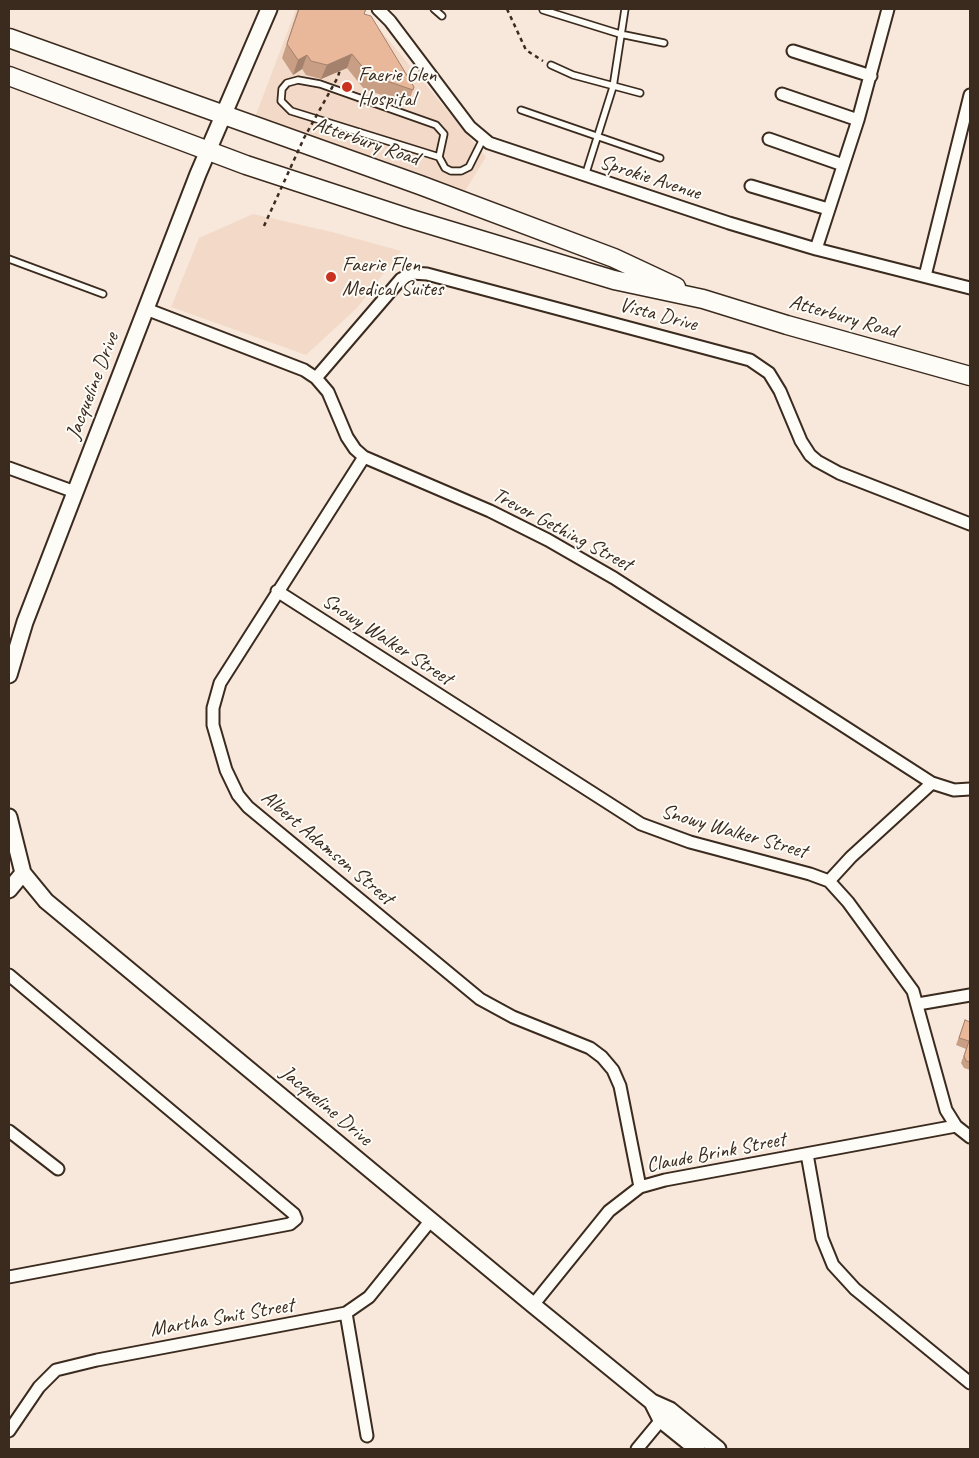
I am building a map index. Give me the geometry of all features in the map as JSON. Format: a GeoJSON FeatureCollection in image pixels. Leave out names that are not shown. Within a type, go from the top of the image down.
{"type":"FeatureCollection","features":[{"type":"Feature","properties":{"kind":"main road","name":"Atterbury Road"},"geometry":{"type":"LineString","coordinates":[[9,38],[223,114],[614,258],[703,299]]}},
{"type":"Feature","properties":{"kind":"main road","name":"Atterbury Road"},"geometry":{"type":"LineString","coordinates":[[9,76],[207,151],[408,218],[604,278],[703,299],[787,325],[970,376]]}},
{"type":"Feature","properties":{"kind":"street","name":"Jacqueline Drive"},"geometry":{"type":"LineString","coordinates":[[9,675],[25,622],[207,151],[269,9]]}},
{"type":"Feature","properties":{"kind":"street","name":"Sprokie Avenue"},"geometry":{"type":"LineString","coordinates":[[378,9],[390,21],[470,127],[483,139],[507,150],[585,176],[816,249],[970,288]]}},
{"type":"Feature","properties":{"kind":"street"},"geometry":{"type":"LineString","coordinates":[[816,249],[858,120],[888,9]]}},
{"type":"Feature","properties":{"kind":"street"},"geometry":{"type":"LineString","coordinates":[[792,51],[871,76]]}},
{"type":"Feature","properties":{"kind":"street"},"geometry":{"type":"LineString","coordinates":[[782,94],[858,120]]}},
{"type":"Feature","properties":{"kind":"street"},"geometry":{"type":"LineString","coordinates":[[925,276],[970,96]]}},
{"type":"Feature","properties":{"kind":"street"},"geometry":{"type":"LineString","coordinates":[[769,139],[842,165]]}},
{"type":"Feature","properties":{"kind":"street"},"geometry":{"type":"LineString","coordinates":[[751,186],[828,209]]}},
{"type":"Feature","properties":{"kind":"street","name":"Vista Drive"},"geometry":{"type":"LineString","coordinates":[[316,378],[401,279],[412,274],[427,274],[750,360],[769,373],[780,391],[801,441],[810,455],[817,461],[839,473],[970,524]]}},
{"type":"Feature","properties":{"kind":"street","name":"Trevor Gething Street"},"geometry":{"type":"LineString","coordinates":[[146,309],[298,367],[316,378],[330,397],[352,445],[364,457],[490,511],[569,551],[932,783],[954,790],[970,789]]}},
{"type":"Feature","properties":{"kind":"street","name":"Albert Adamson Street"},"geometry":{"type":"LineString","coordinates":[[364,457],[222,678],[214,701],[213,716],[216,738],[226,770],[238,795],[264,821],[480,999],[513,1018],[590,1048],[602,1057],[613,1070],[620,1086],[640,1187]]}},
{"type":"Feature","properties":{"kind":"street"},"geometry":{"type":"LineString","coordinates":[[9,468],[75,492]]}},
{"type":"Feature","properties":{"kind":"street","name":"Snowy Walker Street"},"geometry":{"type":"LineString","coordinates":[[277,591],[641,824],[690,842],[810,874],[829,881],[839,891],[913,991],[943,1101],[956,1126],[970,1136]]}},
{"type":"Feature","properties":{"kind":"street"},"geometry":{"type":"LineString","coordinates":[[829,881],[851,857],[932,783]]}},
{"type":"Feature","properties":{"kind":"street","name":"Jacqueline Drive"},"geometry":{"type":"LineString","coordinates":[[9,817],[23,873],[46,901],[652,1402],[697,1449]]}},
{"type":"Feature","properties":{"kind":"street"},"geometry":{"type":"LineString","coordinates":[[9,890],[23,873]]}},
{"type":"Feature","properties":{"kind":"street"},"geometry":{"type":"LineString","coordinates":[[9,975],[294,1214],[296,1219],[290,1224],[9,1277]]}},
{"type":"Feature","properties":{"kind":"street"},"geometry":{"type":"LineString","coordinates":[[918,1004],[970,994]]}},
{"type":"Feature","properties":{"kind":"street","name":"Claude Brink Street"},"geometry":{"type":"LineString","coordinates":[[533,1305],[609,1211],[640,1187],[956,1126]]}},
{"type":"Feature","properties":{"kind":"street"},"geometry":{"type":"LineString","coordinates":[[9,1131],[58,1169]]}},
{"type":"Feature","properties":{"kind":"street"},"geometry":{"type":"LineString","coordinates":[[807,1154],[822,1238],[833,1265],[855,1289],[970,1383]]}},
{"type":"Feature","properties":{"kind":"street","name":"Martha Smit Street"},"geometry":{"type":"LineString","coordinates":[[9,1431],[39,1386],[56,1370],[97,1360],[346,1313],[368,1297],[431,1220]]}},
{"type":"Feature","properties":{"kind":"street"},"geometry":{"type":"LineString","coordinates":[[346,1313],[367,1436]]}},
{"type":"Feature","properties":{"kind":"street","name":"Jacqueline Drive"},"geometry":{"type":"LineString","coordinates":[[666,1415],[718,1449]]}},
{"type":"Feature","properties":{"kind":"street"},"geometry":{"type":"LineString","coordinates":[[637,1449],[666,1415]]}},
{"type":"Feature","properties":{"kind":"lane"},"geometry":{"type":"LineString","coordinates":[[434,9],[442,16]]}},
{"type":"Feature","properties":{"kind":"lane"},"geometry":{"type":"LineString","coordinates":[[585,176],[613,86],[625,9]]}},
{"type":"Feature","properties":{"kind":"lane"},"geometry":{"type":"LineString","coordinates":[[543,10],[620,34],[664,44]]}},
{"type":"Feature","properties":{"kind":"lane"},"geometry":{"type":"LineString","coordinates":[[551,65],[640,93]]}},
{"type":"Feature","properties":{"kind":"lane"},"geometry":{"type":"LineString","coordinates":[[439,157],[444,134],[436,125],[320,84],[298,80],[287,83],[282,89],[281,101],[291,111],[439,157],[448,171],[461,171],[471,164],[483,139]]}},
{"type":"Feature","properties":{"kind":"lane"},"geometry":{"type":"LineString","coordinates":[[521,110],[660,158]]}},
{"type":"Feature","properties":{"kind":"lane"},"geometry":{"type":"LineString","coordinates":[[9,258],[103,294]]}},
{"type":"Feature","properties":{"kind":"path"},"geometry":{"type":"LineString","coordinates":[[507,9],[526,50],[551,65]]}},
{"type":"Feature","properties":{"kind":"path"},"geometry":{"type":"LineString","coordinates":[[264,226],[304,138],[338,77],[341,64]]}},
{"type":"Feature","properties":{"kind":"shaded area","name":"Faerie Glen Hospital"},"geometry":{"type":"Polygon","coordinates":[[[296,9],[343,9],[372,20],[486,157],[465,191],[254,120],[296,9]]]}},
{"type":"Feature","properties":{"kind":"shaded area"},"geometry":{"type":"Polygon","coordinates":[[[253,214],[332,232],[401,251],[357,308],[306,355],[171,307],[199,238],[253,214]]]}},
{"type":"Feature","properties":{"kind":"building"},"geometry":{"type":"Polygon","coordinates":[[[299,9],[366,9],[364,14],[371,16],[414,87],[413,90],[369,75],[352,54],[327,65],[311,61],[307,55],[298,60],[287,44],[299,9]]]}},
{"type":"Feature","properties":{"kind":"building"},"geometry":{"type":"Polygon","coordinates":[[[965,1020],[970,1022],[970,1062],[966,1061],[964,1056],[969,1041],[959,1038],[965,1020]]]}},
{"type":"Feature","properties":{"kind":"place","name":"Faerie Glen Hospital"},"geometry":{"type":"Point","coordinates":[347,87]}},
{"type":"Feature","properties":{"kind":"place","name":"Faerie Flen Medical Suites"},"geometry":{"type":"Point","coordinates":[331,277]}}]}
